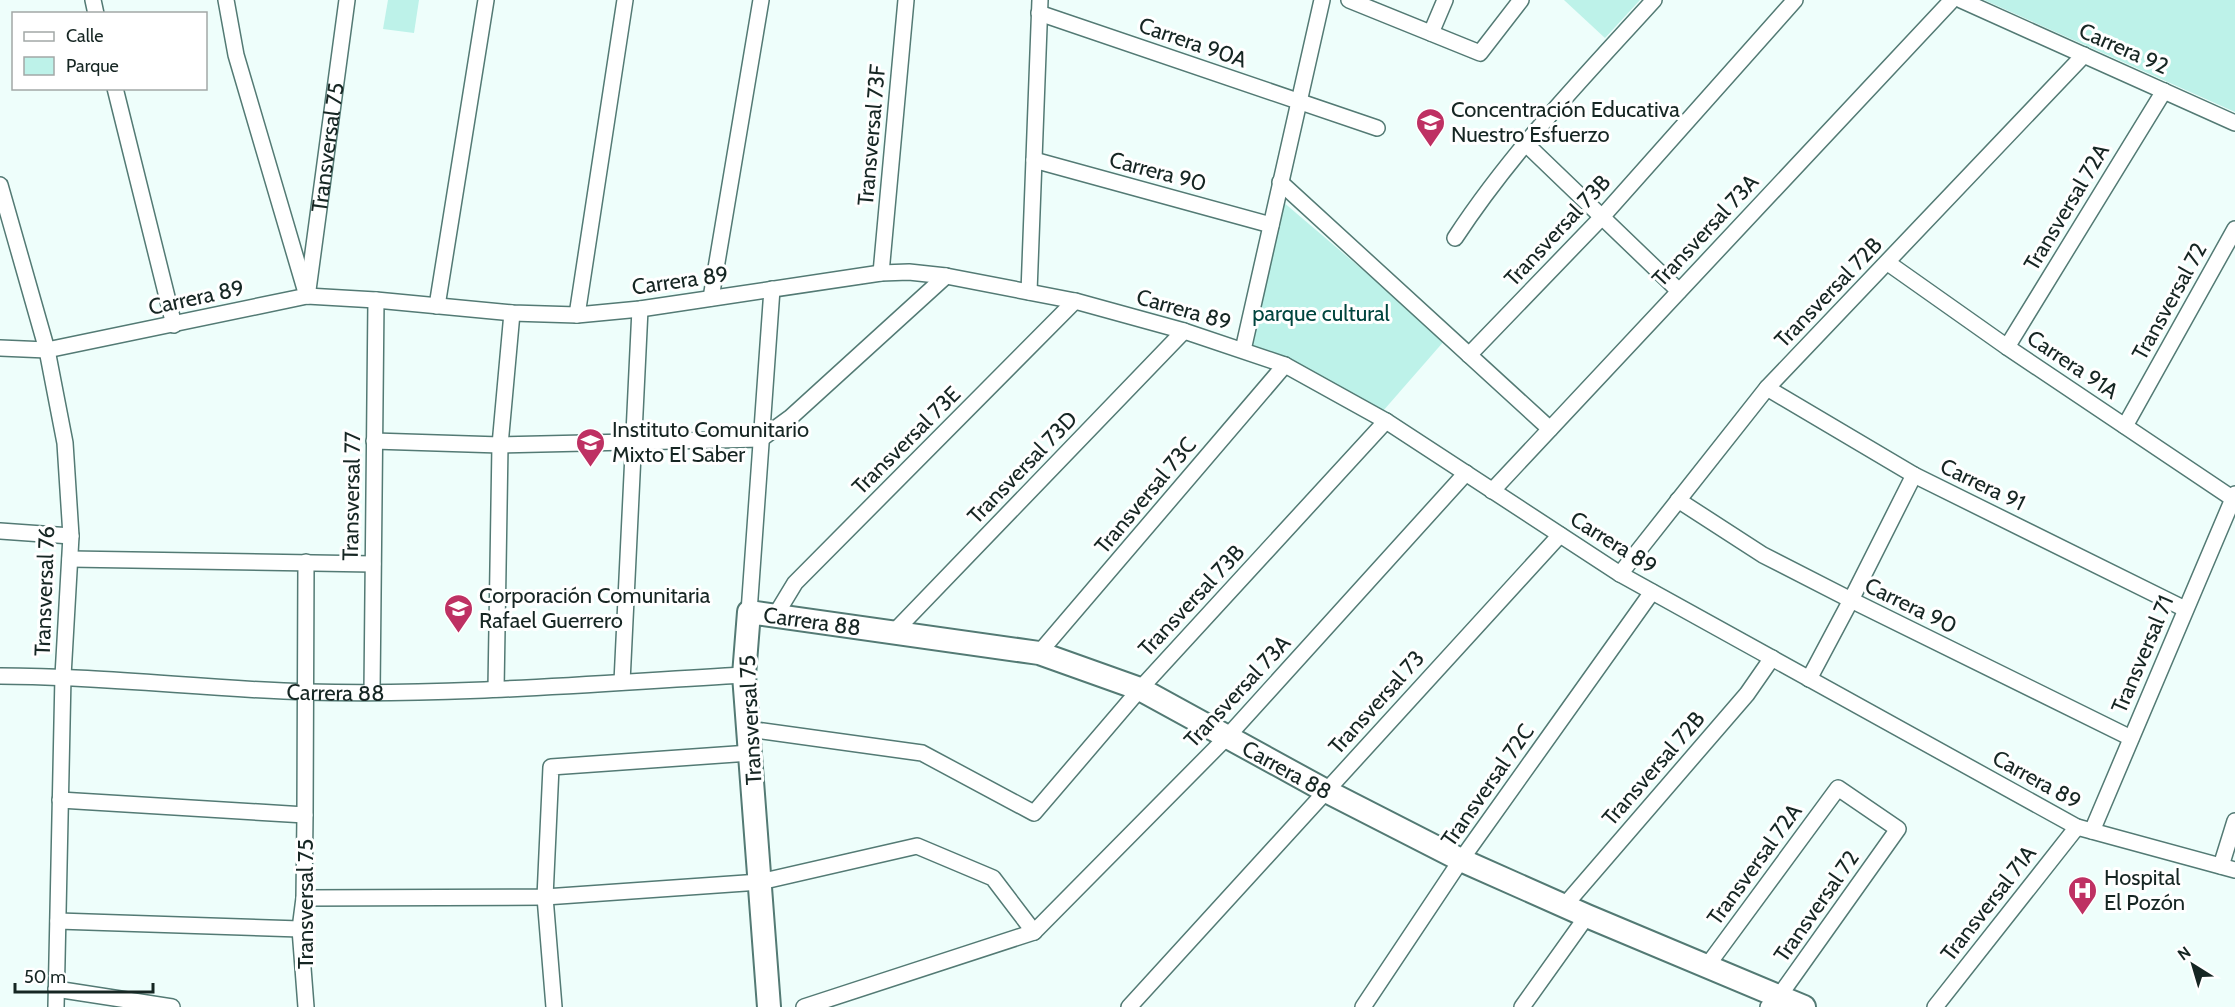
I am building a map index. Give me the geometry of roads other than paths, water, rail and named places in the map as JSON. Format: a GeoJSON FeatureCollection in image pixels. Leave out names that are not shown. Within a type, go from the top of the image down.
{"type":"FeatureCollection","features":[{"type":"Feature","properties":{"kind":"street"},"geometry":{"type":"LineString","coordinates":[[226,0],[236,55],[308,296]]}},
{"type":"Feature","properties":{"kind":"street","name":"Transversal 75"},"geometry":{"type":"LineString","coordinates":[[308,296],[347,0]]}},
{"type":"Feature","properties":{"kind":"street"},"geometry":{"type":"LineString","coordinates":[[437,306],[486,0]]}},
{"type":"Feature","properties":{"kind":"street"},"geometry":{"type":"LineString","coordinates":[[577,315],[625,0]]}},
{"type":"Feature","properties":{"kind":"street"},"geometry":{"type":"LineString","coordinates":[[711,298],[761,0]]}},
{"type":"Feature","properties":{"kind":"street","name":"Transversal 73F"},"geometry":{"type":"LineString","coordinates":[[881,273],[906,0]]}},
{"type":"Feature","properties":{"kind":"street"},"geometry":{"type":"LineString","coordinates":[[1243,350],[1322,0]]}},
{"type":"Feature","properties":{"kind":"street"},"geometry":{"type":"LineString","coordinates":[[1349,0],[1480,53],[1521,0]]}},
{"type":"Feature","properties":{"kind":"street"},"geometry":{"type":"LineString","coordinates":[[1431,33],[1445,0]]}},
{"type":"Feature","properties":{"kind":"street"},"geometry":{"type":"LineString","coordinates":[[1455,238],[1494,181],[1525,143],[1654,0]]}},
{"type":"Feature","properties":{"kind":"street","name":"Transversal 73B"},"geometry":{"type":"LineString","coordinates":[[1469,355],[1602,218],[1795,0]]}},
{"type":"Feature","properties":{"kind":"street","name":"Transversal 73A"},"geometry":{"type":"LineString","coordinates":[[1492,491],[1952,0]]}},
{"type":"Feature","properties":{"kind":"street","name":"Carrera 92"},"geometry":{"type":"LineString","coordinates":[[1961,0],[2235,123]]}},
{"type":"Feature","properties":{"kind":"street"},"geometry":{"type":"LineString","coordinates":[[1029,292],[1040,7]]}},
{"type":"Feature","properties":{"kind":"street","name":"Carrera 90A"},"geometry":{"type":"LineString","coordinates":[[1040,7],[1299,102],[1377,128]]}},
{"type":"Feature","properties":{"kind":"street","name":"Transversal 72B"},"geometry":{"type":"LineString","coordinates":[[1620,574],[1767,388],[2084,55]]}},
{"type":"Feature","properties":{"kind":"street"},"geometry":{"type":"LineString","coordinates":[[115,90],[174,325]]}},
{"type":"Feature","properties":{"kind":"street","name":"Transversal 72A"},"geometry":{"type":"LineString","coordinates":[[2007,347],[2164,91]]}},
{"type":"Feature","properties":{"kind":"street"},"geometry":{"type":"LineString","coordinates":[[1525,143],[1679,291]]}},
{"type":"Feature","properties":{"kind":"street","name":"Carrera 90"},"geometry":{"type":"LineString","coordinates":[[1034,159],[1271,225]]}},
{"type":"Feature","properties":{"kind":"street"},"geometry":{"type":"LineString","coordinates":[[1280,183],[1550,429]]}},
{"type":"Feature","properties":{"kind":"street","name":"Transversal 76"},"geometry":{"type":"LineString","coordinates":[[0,184],[47,350],[64,443],[71,536],[63,676],[56,1007]]}},
{"type":"Feature","properties":{"kind":"street","name":"Transversal 72"},"geometry":{"type":"LineString","coordinates":[[2125,426],[2235,229]]}},
{"type":"Feature","properties":{"kind":"street","name":"Carrera 91A"},"geometry":{"type":"LineString","coordinates":[[1888,263],[2007,347],[2234,497]]}},
{"type":"Feature","properties":{"kind":"street","name":"Carrera 89"},"geometry":{"type":"LineString","coordinates":[[0,348],[47,350],[308,296],[512,313],[577,315],[640,309],[881,273],[909,272],[946,276],[1075,301],[1184,331],[1285,365],[1386,421],[1620,574],[2084,829],[2228,868]]}},
{"type":"Feature","properties":{"kind":"street"},"geometry":{"type":"LineString","coordinates":[[374,441],[500,445],[761,439],[791,417],[946,276]]}},
{"type":"Feature","properties":{"kind":"street","name":"Transversal 75"},"geometry":{"type":"LineString","coordinates":[[769,1007],[744,675],[772,290]]}},
{"type":"Feature","properties":{"kind":"street","name":"Transversal 77"},"geometry":{"type":"LineString","coordinates":[[372,692],[376,300]]}},
{"type":"Feature","properties":{"kind":"street","name":"Transversal 73E"},"geometry":{"type":"LineString","coordinates":[[775,616],[795,583],[1075,301]]}},
{"type":"Feature","properties":{"kind":"street"},"geometry":{"type":"LineString","coordinates":[[622,681],[640,309]]}},
{"type":"Feature","properties":{"kind":"street"},"geometry":{"type":"LineString","coordinates":[[496,689],[500,445],[512,313]]}},
{"type":"Feature","properties":{"kind":"street","name":"Transversal 73D"},"geometry":{"type":"LineString","coordinates":[[893,633],[1184,331]]}},
{"type":"Feature","properties":{"kind":"street","name":"Transversal 73C"},"geometry":{"type":"LineString","coordinates":[[1039,653],[1285,365]]}},
{"type":"Feature","properties":{"kind":"street","name":"Carrera 91"},"geometry":{"type":"LineString","coordinates":[[1767,388],[1914,475],[2186,609]]}},
{"type":"Feature","properties":{"kind":"street","name":"Transversal 73B"},"geometry":{"type":"LineString","coordinates":[[748,729],[922,753],[1034,813],[1140,689],[1386,421]]}},
{"type":"Feature","properties":{"kind":"street","name":"Transversal 73A"},"geometry":{"type":"LineString","coordinates":[[1034,932],[1227,737],[1466,473]]}},
{"type":"Feature","properties":{"kind":"street"},"geometry":{"type":"LineString","coordinates":[[1809,679],[1914,475]]}},
{"type":"Feature","properties":{"kind":"street","name":"Transversal 71"},"geometry":{"type":"LineString","coordinates":[[2084,829],[2131,738],[2234,497]]}},
{"type":"Feature","properties":{"kind":"street","name":"Carrera 90"},"geometry":{"type":"LineString","coordinates":[[1678,500],[1763,555],[2131,738]]}},
{"type":"Feature","properties":{"kind":"street"},"geometry":{"type":"LineString","coordinates":[[0,531],[71,536]]}},
{"type":"Feature","properties":{"kind":"street","name":"Transversal 73"},"geometry":{"type":"LineString","coordinates":[[1129,1007],[1560,535]]}},
{"type":"Feature","properties":{"kind":"street"},"geometry":{"type":"LineString","coordinates":[[70,559],[373,564]]}},
{"type":"Feature","properties":{"kind":"street","name":"Transversal 75"},"geometry":{"type":"LineString","coordinates":[[306,562],[304,898],[300,929],[306,1007]]}},
{"type":"Feature","properties":{"kind":"street","name":"Transversal 72C"},"geometry":{"type":"LineString","coordinates":[[1364,1007],[1461,860],[1652,592]]}},
{"type":"Feature","properties":{"kind":"street","name":"Carrera 88"},"geometry":{"type":"LineString","coordinates":[[748,612],[1039,653],[1140,689],[1461,860],[1707,966],[1774,1001],[1804,1007]]}},
{"type":"Feature","properties":{"kind":"street","name":"Transversal 72B"},"geometry":{"type":"LineString","coordinates":[[1565,905],[1747,694],[1772,658]]}},
{"type":"Feature","properties":{"kind":"street","name":"Carrera 88"},"geometry":{"type":"LineString","coordinates":[[0,676],[63,676],[307,692],[372,692],[496,689],[744,675]]}},
{"type":"Feature","properties":{"kind":"street"},"geometry":{"type":"LineString","coordinates":[[554,1007],[545,897],[551,767],[750,753]]}},
{"type":"Feature","properties":{"kind":"street","name":"Transversal 72A"},"geometry":{"type":"LineString","coordinates":[[1707,966],[1838,788]]}},
{"type":"Feature","properties":{"kind":"street","name":"Transversal 72"},"geometry":{"type":"LineString","coordinates":[[1774,1001],[1898,829],[1838,788]]}},
{"type":"Feature","properties":{"kind":"street"},"geometry":{"type":"LineString","coordinates":[[60,800],[305,815]]}},
{"type":"Feature","properties":{"kind":"street"},"geometry":{"type":"LineString","coordinates":[[2228,868],[2235,821]]}},
{"type":"Feature","properties":{"kind":"street","name":"Transversal 71A"},"geometry":{"type":"LineString","coordinates":[[1935,1007],[2084,829]]}},
{"type":"Feature","properties":{"kind":"street"},"geometry":{"type":"LineString","coordinates":[[304,898],[545,897],[760,882],[917,846],[993,878],[1034,932],[804,1007]]}},
{"type":"Feature","properties":{"kind":"street"},"geometry":{"type":"LineString","coordinates":[[1522,1007],[1587,916]]}},
{"type":"Feature","properties":{"kind":"street"},"geometry":{"type":"LineString","coordinates":[[58,921],[300,929]]}},
{"type":"Feature","properties":{"kind":"street"},"geometry":{"type":"LineString","coordinates":[[56,989],[172,1007]]}},
{"type":"Feature","properties":{"kind":"place","name":"Concentración Educativa Nuestro Esfuerzo"},"geometry":{"type":"Point","coordinates":[1430,148]}},
{"type":"Feature","properties":{"kind":"place","name":"Instituto Comunitario Mixto El Saber"},"geometry":{"type":"Point","coordinates":[591,468]}},
{"type":"Feature","properties":{"kind":"place","name":"Corporación Comunitaria Rafael Guerrero"},"geometry":{"type":"Point","coordinates":[458,634]}},
{"type":"Feature","properties":{"kind":"place","name":"Hospital El Pozón"},"geometry":{"type":"Point","coordinates":[2083,916]}},
{"type":"Feature","properties":{"kind":"park label","name":"parque cultural"},"geometry":{"type":"Point","coordinates":[1321,313]}}]}
